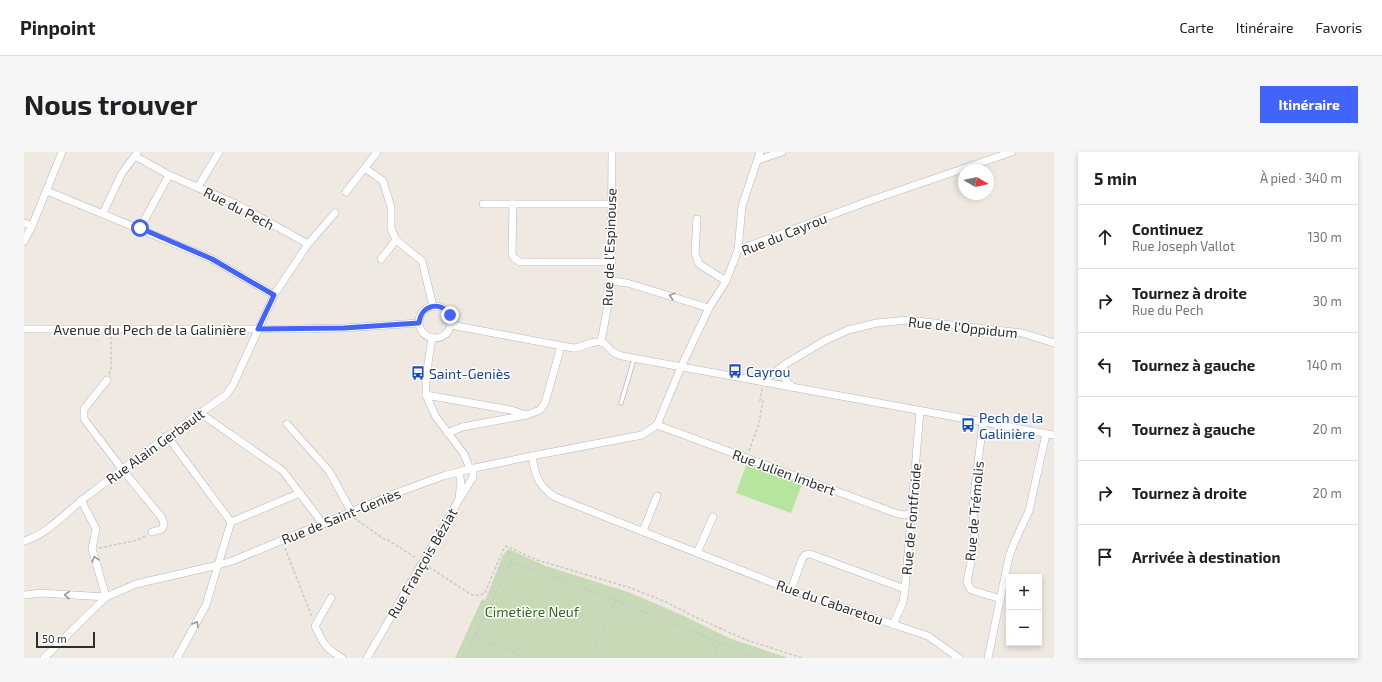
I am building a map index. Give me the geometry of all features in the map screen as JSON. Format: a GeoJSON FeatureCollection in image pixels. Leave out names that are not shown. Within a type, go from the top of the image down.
{"type":"FeatureCollection","features":[{"type":"Feature","properties":{"kind":"street"},"geometry":{"type":"LineString","coordinates":[[24,241],[32,226],[62,152]]}},
{"type":"Feature","properties":{"kind":"street"},"geometry":{"type":"LineString","coordinates":[[198,187],[219,152]]}},
{"type":"Feature","properties":{"kind":"street"},"geometry":{"type":"LineString","coordinates":[[346,192],[377,152]]}},
{"type":"Feature","properties":{"kind":"street","name":"Rue de l'Espinouse"},"geometry":{"type":"LineString","coordinates":[[601,342],[611,281],[612,152]]}},
{"type":"Feature","properties":{"kind":"street"},"geometry":{"type":"LineString","coordinates":[[738,250],[742,206],[760,152]]}},
{"type":"Feature","properties":{"kind":"street"},"geometry":{"type":"LineString","coordinates":[[758,160],[782,152]]}},
{"type":"Feature","properties":{"kind":"street","name":"Rue du Cayrou"},"geometry":{"type":"LineString","coordinates":[[657,425],[681,367],[710,308],[726,281],[738,250],[866,202],[1012,152]]}},
{"type":"Feature","properties":{"kind":"street"},"geometry":{"type":"LineString","coordinates":[[103,213],[122,173],[136,154]]}},
{"type":"Feature","properties":{"kind":"street","name":"Rue du Pech"},"geometry":{"type":"LineString","coordinates":[[136,154],[169,175],[238,205],[308,244]]}},
{"type":"Feature","properties":{"kind":"street"},"geometry":{"type":"LineString","coordinates":[[365,168],[383,181],[391,207],[391,228],[396,240],[422,261],[434,306]]}},
{"type":"Feature","properties":{"kind":"street"},"geometry":{"type":"LineString","coordinates":[[140,228],[169,175]]}},
{"type":"Feature","properties":{"kind":"street"},"geometry":{"type":"LineString","coordinates":[[47,190],[212,259],[274,295]]}},
{"type":"Feature","properties":{"kind":"street"},"geometry":{"type":"LineString","coordinates":[[483,204],[612,204]]}},
{"type":"Feature","properties":{"kind":"street"},"geometry":{"type":"LineString","coordinates":[[513,204],[512,254],[514,258],[520,262],[612,262]]}},
{"type":"Feature","properties":{"kind":"street"},"geometry":{"type":"LineString","coordinates":[[258,329],[274,295],[308,244],[335,213]]}},
{"type":"Feature","properties":{"kind":"street"},"geometry":{"type":"LineString","coordinates":[[697,219],[695,253],[699,264],[726,281]]}},
{"type":"Feature","properties":{"kind":"street"},"geometry":{"type":"LineString","coordinates":[[24,223],[32,226]]}},
{"type":"Feature","properties":{"kind":"street"},"geometry":{"type":"LineString","coordinates":[[381,259],[396,240]]}},
{"type":"Feature","properties":{"kind":"street"},"geometry":{"type":"LineString","coordinates":[[611,281],[627,283],[710,308]]}},
{"type":"Feature","properties":{"kind":"street"},"geometry":{"type":"LineString","coordinates":[[434,306],[443,308],[447,311],[451,320],[451,325],[449,330],[442,336],[432,338],[423,333],[419,323],[425,310],[434,306]]}},
{"type":"Feature","properties":{"kind":"street","name":"Rue de l'Oppidum"},"geometry":{"type":"LineString","coordinates":[[763,382],[784,365],[826,340],[848,330],[877,323],[908,320],[1022,333],[1054,343]]}},
{"type":"Feature","properties":{"kind":"street","name":"Avenue du Pech de la Galinière"},"geometry":{"type":"LineString","coordinates":[[24,328],[344,328],[419,323]]}},
{"type":"Feature","properties":{"kind":"street"},"geometry":{"type":"LineString","coordinates":[[451,325],[578,348],[596,342],[601,342],[614,353],[622,356],[1054,435]]}},
{"type":"Feature","properties":{"kind":"street","name":"Rue Alain Gerbault"},"geometry":{"type":"LineString","coordinates":[[24,540],[43,532],[81,500],[167,436],[226,395],[233,385],[258,329]]}},
{"type":"Feature","properties":{"kind":"street"},"geometry":{"type":"LineString","coordinates":[[432,338],[426,376],[426,395],[436,417],[464,454],[471,468]]}},
{"type":"Feature","properties":{"kind":"street"},"geometry":{"type":"LineString","coordinates":[[448,432],[462,427],[527,415],[540,410],[545,403],[561,346]]}},
{"type":"Feature","properties":{"kind":"street"},"geometry":{"type":"LineString","coordinates":[[784,365],[784,380],[792,388]]}},
{"type":"Feature","properties":{"kind":"street"},"geometry":{"type":"LineString","coordinates":[[107,380],[84,409],[84,419],[122,470],[162,518],[164,524],[162,529],[152,532]]}},
{"type":"Feature","properties":{"kind":"street"},"geometry":{"type":"LineString","coordinates":[[426,395],[511,410],[527,415]]}},
{"type":"Feature","properties":{"kind":"street","name":"Rue de Fontfroide"},"geometry":{"type":"LineString","coordinates":[[893,625],[903,602],[920,411]]}},
{"type":"Feature","properties":{"kind":"street"},"geometry":{"type":"LineString","coordinates":[[200,413],[283,472],[323,524]]}},
{"type":"Feature","properties":{"kind":"street","name":"Rue de Trémolis"},"geometry":{"type":"LineString","coordinates":[[983,422],[974,495],[973,511],[975,542],[967,582],[971,590],[1001,599]]}},
{"type":"Feature","properties":{"kind":"street"},"geometry":{"type":"LineString","coordinates":[[287,424],[328,471],[349,512]]}},
{"type":"Feature","properties":{"kind":"street","name":"Rue de Saint-Geniès"},"geometry":{"type":"LineString","coordinates":[[24,595],[41,593],[106,597],[136,584],[218,565],[323,524],[399,492],[471,468],[642,435],[657,425]]}},
{"type":"Feature","properties":{"kind":"street","name":"Rue Julien Imbert"},"geometry":{"type":"LineString","coordinates":[[657,425],[898,514],[905,515],[912,513]]}},
{"type":"Feature","properties":{"kind":"street"},"geometry":{"type":"LineString","coordinates":[[988,658],[1014,542],[1029,511],[1046,434]]}},
{"type":"Feature","properties":{"kind":"street"},"geometry":{"type":"LineString","coordinates":[[167,436],[231,522]]}},
{"type":"Feature","properties":{"kind":"street","name":"Rue du Cabaretou"},"geometry":{"type":"LineString","coordinates":[[532,456],[536,475],[543,489],[555,497],[791,590],[928,636],[959,658]]}},
{"type":"Feature","properties":{"kind":"street","name":"Rue François Béziat"},"geometry":{"type":"LineString","coordinates":[[367,658],[473,477],[471,468]]}},
{"type":"Feature","properties":{"kind":"street"},"geometry":{"type":"LineString","coordinates":[[457,503],[460,488],[459,472]]}},
{"type":"Feature","properties":{"kind":"street"},"geometry":{"type":"LineString","coordinates":[[231,522],[300,493]]}},
{"type":"Feature","properties":{"kind":"street"},"geometry":{"type":"LineString","coordinates":[[643,531],[657,496]]}},
{"type":"Feature","properties":{"kind":"street"},"geometry":{"type":"LineString","coordinates":[[44,658],[106,597],[92,549],[96,529],[81,500]]}},
{"type":"Feature","properties":{"kind":"street"},"geometry":{"type":"LineString","coordinates":[[697,553],[713,517]]}},
{"type":"Feature","properties":{"kind":"street"},"geometry":{"type":"LineString","coordinates":[[177,658],[206,605],[231,522]]}},
{"type":"Feature","properties":{"kind":"street"},"geometry":{"type":"LineString","coordinates":[[791,590],[802,559],[805,555],[810,554],[904,589]]}},
{"type":"Feature","properties":{"kind":"street"},"geometry":{"type":"LineString","coordinates":[[331,598],[315,626],[323,643],[329,650],[342,658]]}},
{"type":"Feature","properties":{"kind":"lane"},"geometry":{"type":"LineString","coordinates":[[621,403],[634,358]]}},
{"type":"Feature","properties":{"kind":"path"},"geometry":{"type":"LineString","coordinates":[[107,380],[111,370],[110,329]]}},
{"type":"Feature","properties":{"kind":"path"},"geometry":{"type":"LineString","coordinates":[[747,458],[759,423],[763,401],[760,401],[763,382]]}},
{"type":"Feature","properties":{"kind":"path"},"geometry":{"type":"LineString","coordinates":[[349,512],[384,540],[388,540],[470,594],[476,596],[485,593],[506,546],[537,560],[631,588],[664,601],[744,639],[802,658]]}},
{"type":"Feature","properties":{"kind":"path"},"geometry":{"type":"LineString","coordinates":[[92,549],[104,548],[138,540],[152,532]]}},
{"type":"Feature","properties":{"kind":"path"},"geometry":{"type":"LineString","coordinates":[[282,540],[309,606],[315,626]]}},
{"type":"Feature","properties":{"kind":"path"},"geometry":{"type":"LineString","coordinates":[[464,658],[511,562],[616,600],[757,658]]}},
{"type":"Feature","properties":{"kind":"path"},"geometry":{"type":"LineString","coordinates":[[592,658],[616,600]]}},
{"type":"Feature","properties":{"kind":"path"},"geometry":{"type":"LineString","coordinates":[[475,636],[527,658]]}},
{"type":"Feature","properties":{"kind":"path"},"geometry":{"type":"LineString","coordinates":[[712,658],[720,643]]}},
{"type":"Feature","properties":{"kind":"green space"},"geometry":{"type":"Polygon","coordinates":[[[747,463],[802,484],[791,513],[736,493],[747,463]]]}},
{"type":"Feature","properties":{"kind":"green space","name":"Cimetière Neuf"},"geometry":{"type":"Polygon","coordinates":[[[508,549],[546,566],[628,592],[682,615],[729,638],[788,658],[455,658],[482,599],[485,601],[503,555],[508,549]]]}},
{"type":"Feature","properties":{"kind":"place","name":"Cayrou"},"geometry":{"type":"Point","coordinates":[735,371]}},
{"type":"Feature","properties":{"kind":"place","name":"Saint-Geniès"},"geometry":{"type":"Point","coordinates":[418,373]}},
{"type":"Feature","properties":{"kind":"place","name":"Pech de la Galinière"},"geometry":{"type":"Point","coordinates":[968,425]}},
{"type":"Feature","properties":{"kind":"route"},"geometry":{"type":"LineString","coordinates":[[140,228],[212,259],[274,295],[258,329],[344,328],[419,323],[425,310],[434,306],[443,308],[450,315]]}}]}
